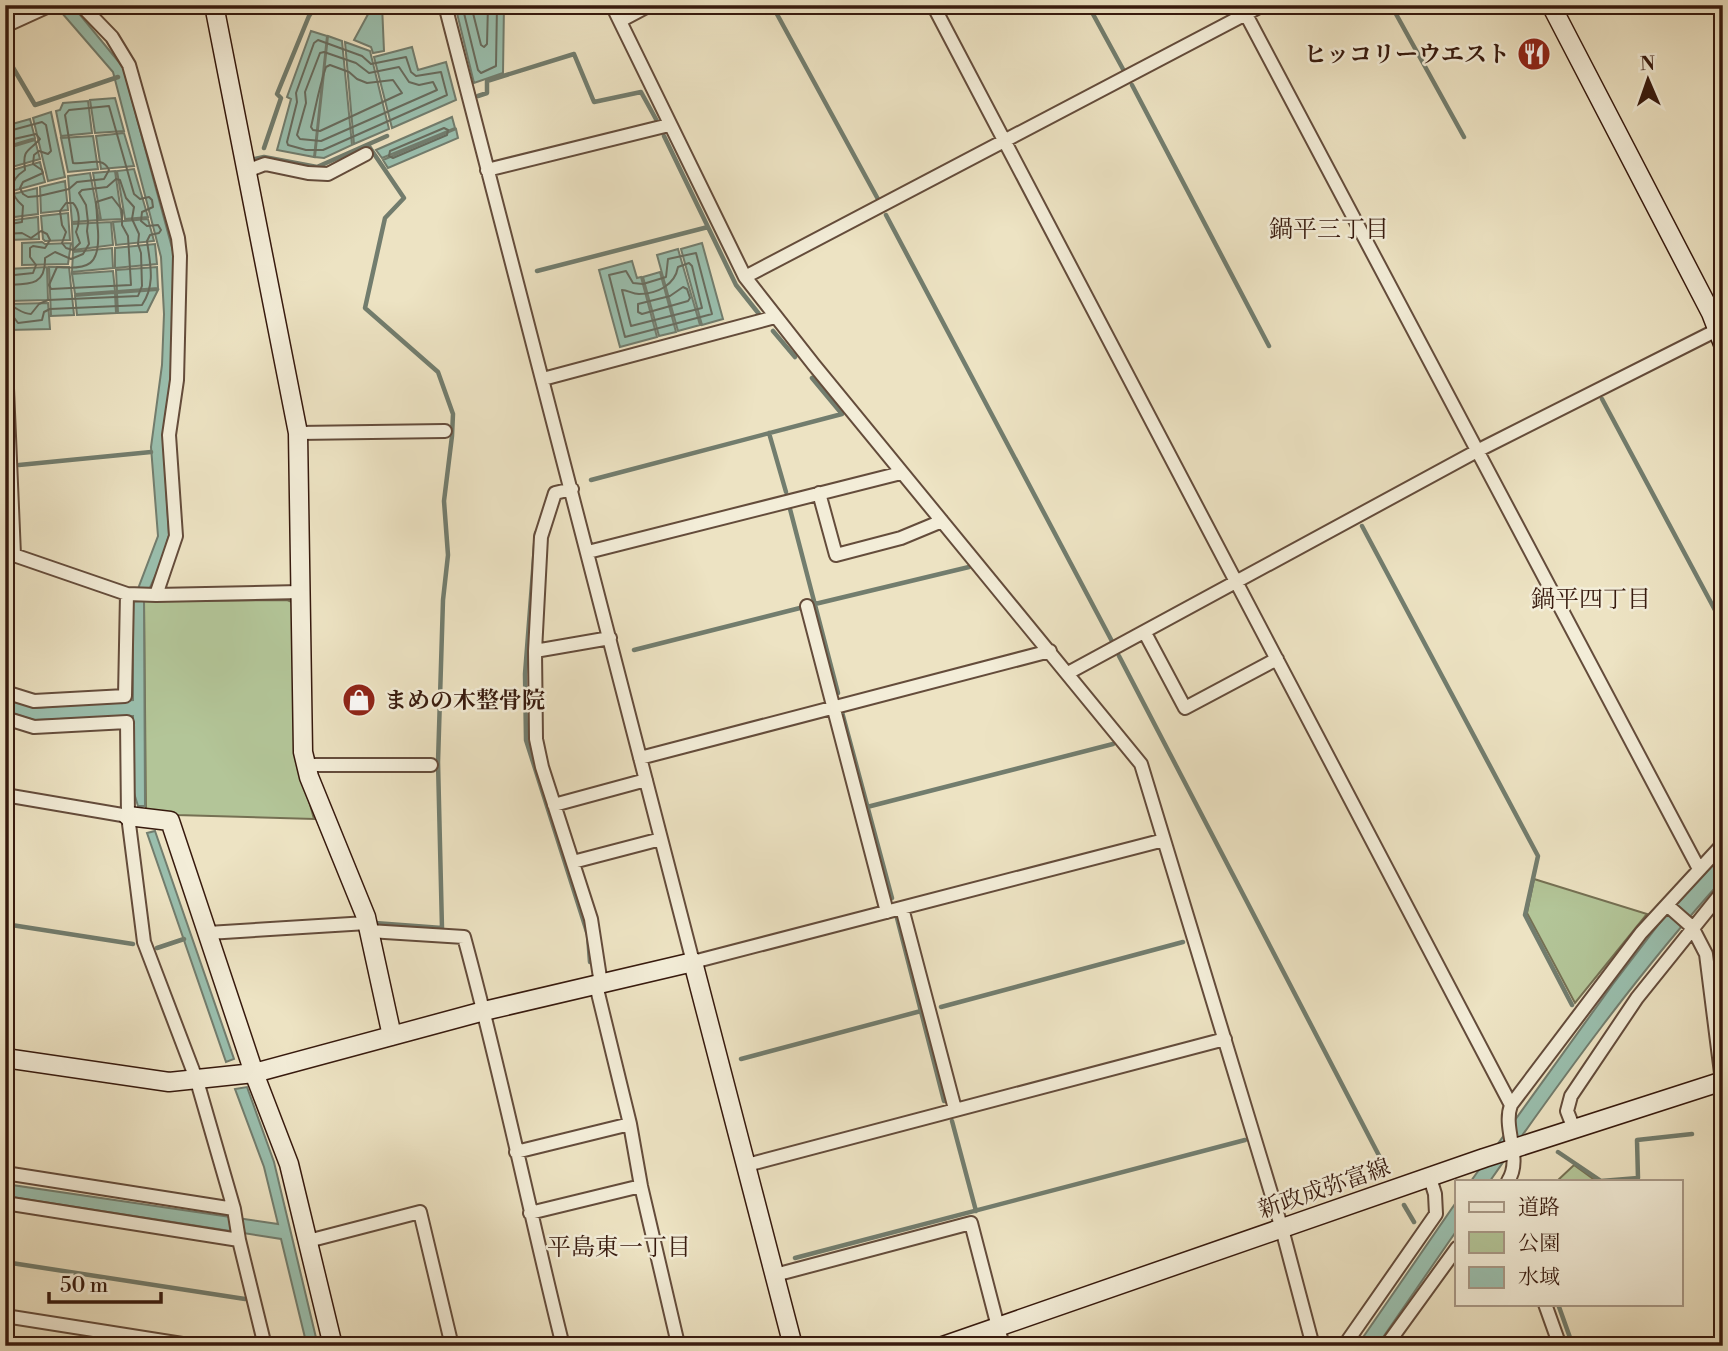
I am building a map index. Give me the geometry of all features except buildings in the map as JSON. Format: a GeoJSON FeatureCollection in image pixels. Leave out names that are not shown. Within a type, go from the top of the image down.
{"type":"FeatureCollection","features":[{"type":"Feature","properties":{"kind":"street"},"geometry":{"type":"LineString","coordinates":[[5,26],[50,5]]}},
{"type":"Feature","properties":{"kind":"street"},"geometry":{"type":"LineString","coordinates":[[81,5],[112,37],[129,65],[178,238],[180,256],[177,380],[169,435],[176,536],[156,595]]}},
{"type":"Feature","properties":{"kind":"street"},"geometry":{"type":"LineString","coordinates":[[214,5],[298,433],[303,752],[309,777],[368,927],[392,1035]]}},
{"type":"Feature","properties":{"kind":"street"},"geometry":{"type":"LineString","coordinates":[[444,5],[793,1346]]}},
{"type":"Feature","properties":{"kind":"street"},"geometry":{"type":"LineString","coordinates":[[612,5],[745,277],[901,473],[1069,673],[1141,764],[1282,1229],[1313,1346]]}},
{"type":"Feature","properties":{"kind":"street"},"geometry":{"type":"LineString","coordinates":[[620,21],[650,5]]}},
{"type":"Feature","properties":{"kind":"street"},"geometry":{"type":"LineString","coordinates":[[933,5],[1511,1105]]}},
{"type":"Feature","properties":{"kind":"street"},"geometry":{"type":"LineString","coordinates":[[745,277],[1006,141],[1244,10],[1263,5]]}},
{"type":"Feature","properties":{"kind":"street"},"geometry":{"type":"LineString","coordinates":[[1069,673],[1477,451],[1721,334],[1550,5]]}},
{"type":"Feature","properties":{"kind":"street"},"geometry":{"type":"LineString","coordinates":[[1244,10],[1699,869]]}},
{"type":"Feature","properties":{"kind":"street"},"geometry":{"type":"LineString","coordinates":[[487,170],[669,125]]}},
{"type":"Feature","properties":{"kind":"street"},"geometry":{"type":"LineString","coordinates":[[247,171],[265,164],[308,173],[328,173],[366,154]]}},
{"type":"Feature","properties":{"kind":"street"},"geometry":{"type":"LineString","coordinates":[[543,379],[775,317]]}},
{"type":"Feature","properties":{"kind":"street"},"geometry":{"type":"LineString","coordinates":[[5,341],[10,553],[127,594],[300,592]]}},
{"type":"Feature","properties":{"kind":"street"},"geometry":{"type":"LineString","coordinates":[[298,433],[445,431]]}},
{"type":"Feature","properties":{"kind":"street"},"geometry":{"type":"LineString","coordinates":[[588,552],[901,473]]}},
{"type":"Feature","properties":{"kind":"street"},"geometry":{"type":"LineString","coordinates":[[572,489],[555,493],[541,537],[535,651],[536,739],[542,767],[592,919],[599,985],[630,1124],[640,1186],[678,1344],[673,1346]]}},
{"type":"Feature","properties":{"kind":"street"},"geometry":{"type":"LineString","coordinates":[[819,493],[836,555],[901,538],[942,521]]}},
{"type":"Feature","properties":{"kind":"street"},"geometry":{"type":"LineString","coordinates":[[5,692],[34,701],[125,696],[127,594]]}},
{"type":"Feature","properties":{"kind":"street"},"geometry":{"type":"LineString","coordinates":[[807,606],[887,912]]}},
{"type":"Feature","properties":{"kind":"street"},"geometry":{"type":"LineString","coordinates":[[1145,633],[1185,708],[1278,659]]}},
{"type":"Feature","properties":{"kind":"street"},"geometry":{"type":"LineString","coordinates":[[535,651],[610,638]]}},
{"type":"Feature","properties":{"kind":"street"},"geometry":{"type":"LineString","coordinates":[[640,758],[1050,651]]}},
{"type":"Feature","properties":{"kind":"street"},"geometry":{"type":"LineString","coordinates":[[5,718],[34,727],[127,722],[128,816],[144,942],[197,1081],[235,1213],[265,1346]]}},
{"type":"Feature","properties":{"kind":"street"},"geometry":{"type":"LineString","coordinates":[[306,765],[431,765]]}},
{"type":"Feature","properties":{"kind":"street"},"geometry":{"type":"LineString","coordinates":[[554,805],[646,780]]}},
{"type":"Feature","properties":{"kind":"street"},"geometry":{"type":"LineString","coordinates":[[5,795],[170,821],[254,1073],[289,1164],[333,1346]]}},
{"type":"Feature","properties":{"kind":"street"},"geometry":{"type":"LineString","coordinates":[[573,862],[661,839]]}},
{"type":"Feature","properties":{"kind":"street"},"geometry":{"type":"LineString","coordinates":[[5,1058],[169,1082],[254,1073],[484,1011],[693,962],[1164,840]]}},
{"type":"Feature","properties":{"kind":"street"},"geometry":{"type":"LineString","coordinates":[[1509,1180],[1518,1150],[1507,1116],[1511,1105],[1598,987],[1723,844]]}},
{"type":"Feature","properties":{"kind":"street"},"geometry":{"type":"LineString","coordinates":[[1574,1129],[1567,1111],[1571,1096],[1689,925],[1723,891]]}},
{"type":"Feature","properties":{"kind":"street"},"geometry":{"type":"LineString","coordinates":[[1668,906],[1689,925],[1706,954],[1723,1090]]}},
{"type":"Feature","properties":{"kind":"street"},"geometry":{"type":"LineString","coordinates":[[902,908],[955,1109]]}},
{"type":"Feature","properties":{"kind":"street"},"geometry":{"type":"LineString","coordinates":[[208,933],[368,927],[464,937],[563,1346]]}},
{"type":"Feature","properties":{"kind":"street"},"geometry":{"type":"LineString","coordinates":[[747,1165],[1225,1039]]}},
{"type":"Feature","properties":{"kind":"street","name":"新政成弥富線"},"geometry":{"type":"LineString","coordinates":[[943,1346],[1484,1158],[1518,1150],[1722,1081]]}},
{"type":"Feature","properties":{"kind":"street"},"geometry":{"type":"LineString","coordinates":[[516,1152],[630,1124]]}},
{"type":"Feature","properties":{"kind":"street"},"geometry":{"type":"LineString","coordinates":[[5,1173],[235,1213]]}},
{"type":"Feature","properties":{"kind":"street"},"geometry":{"type":"LineString","coordinates":[[1344,1346],[1436,1214],[1435,1194],[1430,1178]]}},
{"type":"Feature","properties":{"kind":"street"},"geometry":{"type":"LineString","coordinates":[[530,1213],[640,1186]]}},
{"type":"Feature","properties":{"kind":"street"},"geometry":{"type":"LineString","coordinates":[[5,1203],[239,1237]]}},
{"type":"Feature","properties":{"kind":"street"},"geometry":{"type":"LineString","coordinates":[[308,1241],[420,1212],[452,1346]]}},
{"type":"Feature","properties":{"kind":"street"},"geometry":{"type":"LineString","coordinates":[[775,1275],[971,1223],[1003,1346]]}},
{"type":"Feature","properties":{"kind":"street"},"geometry":{"type":"LineString","coordinates":[[1386,1346],[1455,1251]]}},
{"type":"Feature","properties":{"kind":"street"},"geometry":{"type":"LineString","coordinates":[[1546,1306],[1560,1346]]}},
{"type":"Feature","properties":{"kind":"street"},"geometry":{"type":"LineString","coordinates":[[5,1316],[195,1346]]}},
{"type":"Feature","properties":{"kind":"green space"},"geometry":{"type":"Polygon","coordinates":[[[144,601],[292,602],[295,750],[314,819],[146,812],[144,601]]]}},
{"type":"Feature","properties":{"kind":"green space"},"geometry":{"type":"Polygon","coordinates":[[[1534,879],[1647,914],[1575,1003],[1527,913],[1534,879]]]}},
{"type":"Feature","properties":{"kind":"green space"},"geometry":{"type":"Polygon","coordinates":[[[1574,1165],[1595,1180],[1558,1180],[1574,1165]]]}},
{"type":"Feature","properties":{"kind":"water"},"geometry":{"type":"Polygon","coordinates":[[[55,5],[72,5],[123,67],[174,255],[171,383],[163,435],[169,535],[161,563],[144,601],[145,806],[138,806],[134,793],[133,716],[34,720],[5,711],[5,698],[35,708],[133,700],[133,602],[158,536],[151,447],[162,365],[164,314],[161,257],[113,72],[55,5]]]}},
{"type":"Feature","properties":{"kind":"water"},"geometry":{"type":"Polygon","coordinates":[[[373,5],[382,5],[384,51],[373,53],[371,47],[354,40],[373,5]]]}},
{"type":"Feature","properties":{"kind":"water"},"geometry":{"type":"Polygon","coordinates":[[[455,5],[504,5],[503,73],[474,83],[455,5]]]}},
{"type":"Feature","properties":{"kind":"water"},"geometry":{"type":"Polygon","coordinates":[[[311,31],[327,36],[314,157],[277,150],[291,99],[287,97],[311,31]]]}},
{"type":"Feature","properties":{"kind":"water"},"geometry":{"type":"Polygon","coordinates":[[[328,36],[342,41],[352,145],[324,158],[315,157],[328,36]]]}},
{"type":"Feature","properties":{"kind":"water"},"geometry":{"type":"Polygon","coordinates":[[[345,42],[370,51],[389,129],[354,144],[345,42]]]}},
{"type":"Feature","properties":{"kind":"water"},"geometry":{"type":"Polygon","coordinates":[[[412,47],[418,70],[446,62],[456,100],[392,128],[374,57],[412,47]]]}},
{"type":"Feature","properties":{"kind":"water"},"geometry":{"type":"Polygon","coordinates":[[[115,98],[124,131],[95,133],[90,100],[115,98]]]}},
{"type":"Feature","properties":{"kind":"water"},"geometry":{"type":"Polygon","coordinates":[[[88,101],[92,133],[61,136],[56,111],[60,110],[63,103],[88,101]]]}},
{"type":"Feature","properties":{"kind":"water"},"geometry":{"type":"Polygon","coordinates":[[[51,112],[65,177],[48,181],[33,118],[51,112]]]}},
{"type":"Feature","properties":{"kind":"water"},"geometry":{"type":"Polygon","coordinates":[[[452,117],[455,128],[382,158],[376,150],[452,117]]]}},
{"type":"Feature","properties":{"kind":"water"},"geometry":{"type":"Polygon","coordinates":[[[30,119],[35,138],[5,147],[5,126],[30,119]]]}},
{"type":"Feature","properties":{"kind":"water"},"geometry":{"type":"Polygon","coordinates":[[[456,129],[458,138],[388,168],[383,160],[456,129]]]}},
{"type":"Feature","properties":{"kind":"water"},"geometry":{"type":"Polygon","coordinates":[[[124,133],[134,166],[101,169],[96,136],[124,133]]]}},
{"type":"Feature","properties":{"kind":"water"},"geometry":{"type":"Polygon","coordinates":[[[93,136],[98,169],[68,172],[61,138],[93,136]]]}},
{"type":"Feature","properties":{"kind":"water"},"geometry":{"type":"Polygon","coordinates":[[[35,140],[40,159],[5,169],[5,149],[35,140]]]}},
{"type":"Feature","properties":{"kind":"water"},"geometry":{"type":"Polygon","coordinates":[[[40,162],[45,182],[5,193],[5,172],[40,162]]]}},
{"type":"Feature","properties":{"kind":"water"},"geometry":{"type":"Polygon","coordinates":[[[134,169],[148,217],[125,219],[117,171],[134,169]]]}},
{"type":"Feature","properties":{"kind":"water"},"geometry":{"type":"Polygon","coordinates":[[[115,171],[122,219],[101,220],[93,173],[115,171]]]}},
{"type":"Feature","properties":{"kind":"water"},"geometry":{"type":"Polygon","coordinates":[[[90,173],[99,220],[72,222],[68,176],[90,173]]]}},
{"type":"Feature","properties":{"kind":"water"},"geometry":{"type":"Polygon","coordinates":[[[65,181],[68,210],[41,213],[40,187],[65,181]]]}},
{"type":"Feature","properties":{"kind":"water"},"geometry":{"type":"Polygon","coordinates":[[[37,188],[38,214],[6,218],[5,196],[37,188]]]}},
{"type":"Feature","properties":{"kind":"water"},"geometry":{"type":"Polygon","coordinates":[[[68,213],[70,240],[45,241],[41,216],[68,213]]]}},
{"type":"Feature","properties":{"kind":"water"},"geometry":{"type":"Polygon","coordinates":[[[38,217],[39,239],[8,240],[6,221],[38,217]]]}},
{"type":"Feature","properties":{"kind":"water"},"geometry":{"type":"Polygon","coordinates":[[[148,219],[154,241],[116,245],[113,222],[148,219]]]}},
{"type":"Feature","properties":{"kind":"water"},"geometry":{"type":"Polygon","coordinates":[[[111,222],[113,245],[73,250],[72,224],[111,222]]]}},
{"type":"Feature","properties":{"kind":"water"},"geometry":{"type":"Polygon","coordinates":[[[22,243],[71,243],[68,264],[22,265],[22,243]]]}},
{"type":"Feature","properties":{"kind":"water"},"geometry":{"type":"Polygon","coordinates":[[[702,243],[723,319],[702,325],[681,249],[702,243]]]}},
{"type":"Feature","properties":{"kind":"water"},"geometry":{"type":"Polygon","coordinates":[[[155,244],[157,264],[115,268],[115,248],[155,244]]]}},
{"type":"Feature","properties":{"kind":"water"},"geometry":{"type":"Polygon","coordinates":[[[112,248],[113,268],[72,272],[73,252],[112,248]]]}},
{"type":"Feature","properties":{"kind":"water"},"geometry":{"type":"Polygon","coordinates":[[[678,249],[700,325],[678,331],[657,255],[678,249]]]}},
{"type":"Feature","properties":{"kind":"water"},"geometry":{"type":"Polygon","coordinates":[[[632,261],[637,278],[641,277],[657,337],[620,347],[599,270],[632,261]]]}},
{"type":"Feature","properties":{"kind":"water"},"geometry":{"type":"Polygon","coordinates":[[[47,267],[48,300],[8,301],[7,269],[47,267]]]}},
{"type":"Feature","properties":{"kind":"water"},"geometry":{"type":"Polygon","coordinates":[[[49,267],[69,267],[74,315],[51,316],[49,267]]]}},
{"type":"Feature","properties":{"kind":"water"},"geometry":{"type":"Polygon","coordinates":[[[157,267],[158,288],[117,291],[116,270],[157,267]]]}},
{"type":"Feature","properties":{"kind":"water"},"geometry":{"type":"Polygon","coordinates":[[[113,271],[115,291],[75,294],[72,274],[113,271]]]}},
{"type":"Feature","properties":{"kind":"water"},"geometry":{"type":"Polygon","coordinates":[[[660,272],[676,332],[659,336],[643,277],[660,272]]]}},
{"type":"Feature","properties":{"kind":"water"},"geometry":{"type":"Polygon","coordinates":[[[158,290],[147,312],[118,313],[117,293],[158,290]]]}},
{"type":"Feature","properties":{"kind":"water"},"geometry":{"type":"Polygon","coordinates":[[[115,293],[116,313],[77,315],[75,296],[115,293]]]}},
{"type":"Feature","properties":{"kind":"water"},"geometry":{"type":"Polygon","coordinates":[[[48,303],[50,329],[9,330],[8,304],[48,303]]]}},
{"type":"Feature","properties":{"kind":"water"},"geometry":{"type":"Polygon","coordinates":[[[155,831],[234,1059],[226,1062],[147,833],[155,831]]]}},
{"type":"Feature","properties":{"kind":"water"},"geometry":{"type":"Polygon","coordinates":[[[1723,854],[1723,879],[1661,951],[1602,1026],[1491,1180],[1472,1180],[1613,984],[1665,916],[1723,854]]]}},
{"type":"Feature","properties":{"kind":"water"},"geometry":{"type":"Polygon","coordinates":[[[247,1087],[274,1162],[318,1346],[307,1346],[281,1239],[5,1196],[5,1184],[278,1224],[264,1167],[235,1089],[247,1087]]]}},
{"type":"Feature","properties":{"kind":"water"},"geometry":{"type":"Polygon","coordinates":[[[1455,1204],[1455,1233],[1377,1346],[1357,1346],[1455,1204]]]}},
{"type":"Feature","properties":{"kind":"waterway"},"geometry":{"type":"LineString","coordinates":[[264,148],[281,98],[277,94],[316,5]]}},
{"type":"Feature","properties":{"kind":"waterway"},"geometry":{"type":"LineString","coordinates":[[772,5],[879,201]]}},
{"type":"Feature","properties":{"kind":"waterway"},"geometry":{"type":"LineString","coordinates":[[1088,5],[1124,71]]}},
{"type":"Feature","properties":{"kind":"waterway"},"geometry":{"type":"LineString","coordinates":[[1391,5],[1464,137]]}},
{"type":"Feature","properties":{"kind":"waterway"},"geometry":{"type":"LineString","coordinates":[[1717,5],[1723,16]]}},
{"type":"Feature","properties":{"kind":"waterway"},"geometry":{"type":"LineString","coordinates":[[5,54],[35,105],[118,77]]}},
{"type":"Feature","properties":{"kind":"waterway"},"geometry":{"type":"LineString","coordinates":[[478,96],[487,93],[487,81],[574,54],[594,102],[641,92],[657,121]]}},
{"type":"Feature","properties":{"kind":"waterway"},"geometry":{"type":"LineString","coordinates":[[1132,85],[1269,346]]}},
{"type":"Feature","properties":{"kind":"waterway"},"geometry":{"type":"LineString","coordinates":[[255,159],[264,157],[317,167],[387,136]]}},
{"type":"Feature","properties":{"kind":"waterway"},"geometry":{"type":"LineString","coordinates":[[664,136],[736,285],[759,314]]}},
{"type":"Feature","properties":{"kind":"waterway"},"geometry":{"type":"LineString","coordinates":[[368,145],[404,198],[385,218],[365,308],[438,372],[453,414],[444,501],[448,555],[443,600],[438,762],[442,928],[375,923]]}},
{"type":"Feature","properties":{"kind":"waterway"},"geometry":{"type":"LineString","coordinates":[[886,215],[1114,645]]}},
{"type":"Feature","properties":{"kind":"waterway"},"geometry":{"type":"LineString","coordinates":[[537,271],[708,227]]}},
{"type":"Feature","properties":{"kind":"waterway"},"geometry":{"type":"LineString","coordinates":[[773,331],[795,357]]}},
{"type":"Feature","properties":{"kind":"waterway"},"geometry":{"type":"LineString","coordinates":[[591,480],[842,414],[812,378]]}},
{"type":"Feature","properties":{"kind":"waterway"},"geometry":{"type":"LineString","coordinates":[[1602,399],[1723,625]]}},
{"type":"Feature","properties":{"kind":"waterway"},"geometry":{"type":"LineString","coordinates":[[769,433],[786,492]]}},
{"type":"Feature","properties":{"kind":"waterway"},"geometry":{"type":"LineString","coordinates":[[19,465],[151,452]]}},
{"type":"Feature","properties":{"kind":"waterway"},"geometry":{"type":"LineString","coordinates":[[790,509],[838,693]]}},
{"type":"Feature","properties":{"kind":"waterway"},"geometry":{"type":"LineString","coordinates":[[1362,526],[1538,856],[1525,915],[1572,1005]]}},
{"type":"Feature","properties":{"kind":"waterway"},"geometry":{"type":"LineString","coordinates":[[536,533],[525,674],[526,740],[588,935],[590,962]]}},
{"type":"Feature","properties":{"kind":"waterway"},"geometry":{"type":"LineString","coordinates":[[815,604],[969,567]]}},
{"type":"Feature","properties":{"kind":"waterway"},"geometry":{"type":"LineString","coordinates":[[634,650],[800,608]]}},
{"type":"Feature","properties":{"kind":"waterway"},"geometry":{"type":"LineString","coordinates":[[1119,656],[1386,1169]]}},
{"type":"Feature","properties":{"kind":"waterway"},"geometry":{"type":"LineString","coordinates":[[842,712],[892,898]]}},
{"type":"Feature","properties":{"kind":"waterway"},"geometry":{"type":"LineString","coordinates":[[867,807],[1113,744]]}},
{"type":"Feature","properties":{"kind":"waterway"},"geometry":{"type":"LineString","coordinates":[[897,918],[944,1101]]}},
{"type":"Feature","properties":{"kind":"waterway"},"geometry":{"type":"LineString","coordinates":[[5,924],[133,944]]}},
{"type":"Feature","properties":{"kind":"waterway"},"geometry":{"type":"LineString","coordinates":[[157,948],[184,939]]}},
{"type":"Feature","properties":{"kind":"waterway"},"geometry":{"type":"LineString","coordinates":[[941,1007],[1183,942]]}},
{"type":"Feature","properties":{"kind":"waterway"},"geometry":{"type":"LineString","coordinates":[[741,1059],[921,1011]]}},
{"type":"Feature","properties":{"kind":"waterway"},"geometry":{"type":"LineString","coordinates":[[952,1121],[976,1211]]}},
{"type":"Feature","properties":{"kind":"waterway"},"geometry":{"type":"LineString","coordinates":[[1613,1180],[1638,1178],[1637,1140],[1692,1134]]}},
{"type":"Feature","properties":{"kind":"waterway"},"geometry":{"type":"LineString","coordinates":[[795,1258],[1245,1140]]}},
{"type":"Feature","properties":{"kind":"waterway"},"geometry":{"type":"LineString","coordinates":[[1558,1152],[1600,1180]]}},
{"type":"Feature","properties":{"kind":"waterway"},"geometry":{"type":"LineString","coordinates":[[1404,1205],[1414,1222]]}},
{"type":"Feature","properties":{"kind":"waterway"},"geometry":{"type":"LineString","coordinates":[[5,1262],[245,1299]]}},
{"type":"Feature","properties":{"kind":"waterway"},"geometry":{"type":"LineString","coordinates":[[1559,1306],[1573,1346]]}},
{"type":"Feature","properties":{"kind":"place","name":"ヒッコリーウエスト"},"geometry":{"type":"Point","coordinates":[1534,54]}},
{"type":"Feature","properties":{"kind":"place","name":"まめの木整骨院"},"geometry":{"type":"Point","coordinates":[359,700]}},
{"type":"Feature","properties":{"kind":"district","name":"鍋平三丁目"},"geometry":{"type":"Point","coordinates":[1329,229]}},
{"type":"Feature","properties":{"kind":"district","name":"鍋平四丁目"},"geometry":{"type":"Point","coordinates":[1591,599]}},
{"type":"Feature","properties":{"kind":"district","name":"平島東一丁目"},"geometry":{"type":"Point","coordinates":[619,1247]}}]}
